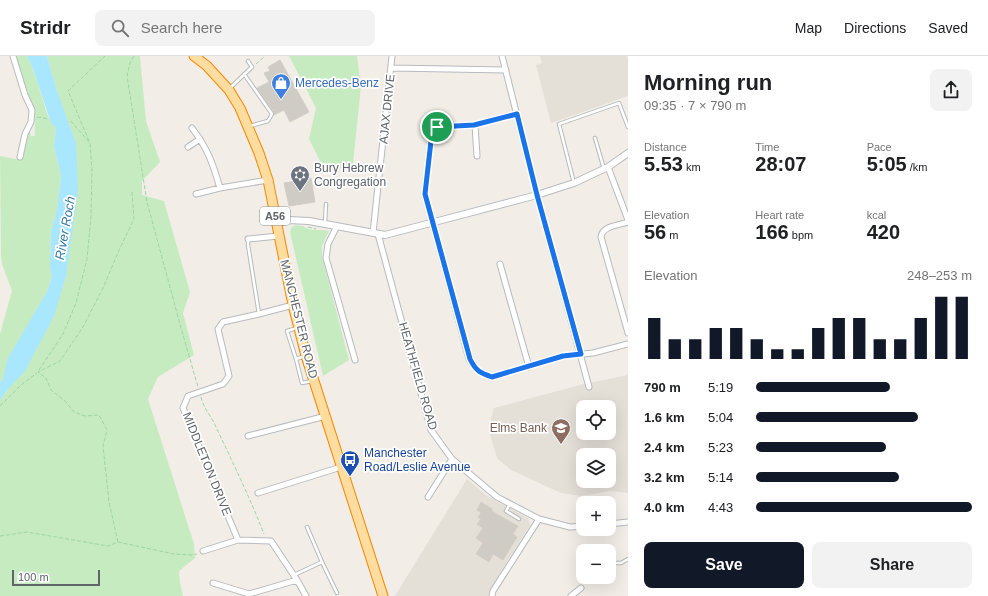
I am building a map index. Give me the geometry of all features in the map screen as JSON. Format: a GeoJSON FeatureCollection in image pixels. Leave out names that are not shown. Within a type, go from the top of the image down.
{"type":"FeatureCollection","features":[{"type":"Feature","properties":{"kind":"highway","name":"MANCHESTER ROAD"},"geometry":{"type":"LineString","coordinates":[[194,56],[207,66],[229,90],[240,108],[259,153],[268,180],[278,236],[306,356],[383,596]]}},
{"type":"Feature","properties":{"kind":"street"},"geometry":{"type":"LineString","coordinates":[[13,56],[25,95],[32,110],[30,126],[25,134],[20,157]]}},
{"type":"Feature","properties":{"kind":"street","name":"AJAX DRIVE"},"geometry":{"type":"LineString","coordinates":[[375,233],[392,56]]}},
{"type":"Feature","properties":{"kind":"street"},"geometry":{"type":"LineString","coordinates":[[502,56],[537,195],[589,388]]}},
{"type":"Feature","properties":{"kind":"street"},"geometry":{"type":"LineString","coordinates":[[391,68],[506,70]]}},
{"type":"Feature","properties":{"kind":"street"},"geometry":{"type":"LineString","coordinates":[[517,114],[474,125],[437,127],[432,132],[425,194],[470,359],[474,368],[482,374],[492,377],[563,356],[593,353],[628,344]]}},
{"type":"Feature","properties":{"kind":"street"},"geometry":{"type":"LineString","coordinates":[[474,125],[477,156]]}},
{"type":"Feature","properties":{"kind":"street"},"geometry":{"type":"LineString","coordinates":[[192,128],[211,158],[220,188]]}},
{"type":"Feature","properties":{"kind":"street"},"geometry":{"type":"LineString","coordinates":[[188,147],[200,139]]}},
{"type":"Feature","properties":{"kind":"street"},"geometry":{"type":"LineString","coordinates":[[276,224],[289,220],[337,226],[385,235],[537,195],[574,183],[606,169],[628,153]]}},
{"type":"Feature","properties":{"kind":"street"},"geometry":{"type":"LineString","coordinates":[[606,169],[628,221],[604,230],[601,233],[628,333]]}},
{"type":"Feature","properties":{"kind":"street"},"geometry":{"type":"LineString","coordinates":[[196,194],[220,188],[268,180]]}},
{"type":"Feature","properties":{"kind":"street"},"geometry":{"type":"LineString","coordinates":[[337,226],[328,244],[326,258],[355,360]]}},
{"type":"Feature","properties":{"kind":"street","name":"HEATHFIELD ROAD"},"geometry":{"type":"LineString","coordinates":[[375,233],[431,430],[452,459],[497,497],[539,519],[570,527],[576,527]]}},
{"type":"Feature","properties":{"kind":"street"},"geometry":{"type":"LineString","coordinates":[[248,240],[278,236]]}},
{"type":"Feature","properties":{"kind":"street"},"geometry":{"type":"LineString","coordinates":[[500,264],[529,367]]}},
{"type":"Feature","properties":{"kind":"street","name":"MIDDLETON DRIVE"},"geometry":{"type":"LineString","coordinates":[[238,540],[183,408],[188,396],[223,384],[229,376],[218,329],[223,322],[293,305]]}},
{"type":"Feature","properties":{"kind":"street"},"geometry":{"type":"LineString","coordinates":[[248,436],[326,416]]}},
{"type":"Feature","properties":{"kind":"street"},"geometry":{"type":"LineString","coordinates":[[428,497],[452,459]]}},
{"type":"Feature","properties":{"kind":"street"},"geometry":{"type":"LineString","coordinates":[[258,493],[342,467]]}},
{"type":"Feature","properties":{"kind":"street"},"geometry":{"type":"LineString","coordinates":[[492,596],[539,519]]}},
{"type":"Feature","properties":{"kind":"street"},"geometry":{"type":"LineString","coordinates":[[616,523],[628,522]]}},
{"type":"Feature","properties":{"kind":"street"},"geometry":{"type":"LineString","coordinates":[[203,551],[238,540],[270,540],[306,596]]}},
{"type":"Feature","properties":{"kind":"street"},"geometry":{"type":"LineString","coordinates":[[213,583],[249,594],[295,577]]}},
{"type":"Feature","properties":{"kind":"street"},"geometry":{"type":"LineString","coordinates":[[571,596],[581,588]]}},
{"type":"Feature","properties":{"kind":"lane"},"geometry":{"type":"LineString","coordinates":[[229,90],[252,67],[248,61]]}},
{"type":"Feature","properties":{"kind":"lane"},"geometry":{"type":"LineString","coordinates":[[244,74],[272,114],[268,121],[248,126]]}},
{"type":"Feature","properties":{"kind":"lane"},"geometry":{"type":"LineString","coordinates":[[574,183],[559,124],[619,102],[628,127]]}},
{"type":"Feature","properties":{"kind":"lane"},"geometry":{"type":"LineString","coordinates":[[595,138],[606,169]]}},
{"type":"Feature","properties":{"kind":"lane"},"geometry":{"type":"LineString","coordinates":[[322,225],[326,204]]}},
{"type":"Feature","properties":{"kind":"lane"},"geometry":{"type":"LineString","coordinates":[[248,240],[259,314]]}},
{"type":"Feature","properties":{"kind":"lane"},"geometry":{"type":"LineString","coordinates":[[299,327],[287,331],[302,384],[314,381]]}},
{"type":"Feature","properties":{"kind":"lane"},"geometry":{"type":"LineString","coordinates":[[296,359],[306,356]]}},
{"type":"Feature","properties":{"kind":"lane"},"geometry":{"type":"LineString","coordinates":[[510,504],[506,511],[519,519]]}},
{"type":"Feature","properties":{"kind":"lane"},"geometry":{"type":"LineString","coordinates":[[307,527],[337,594]]}},
{"type":"Feature","properties":{"kind":"lane"},"geometry":{"type":"LineString","coordinates":[[616,563],[621,563],[628,559]]}},
{"type":"Feature","properties":{"kind":"lane"},"geometry":{"type":"LineString","coordinates":[[295,577],[322,562]]}},
{"type":"Feature","properties":{"kind":"path"},"geometry":{"type":"LineString","coordinates":[[38,372],[64,334],[76,303],[87,258],[91,216],[90,144],[68,91],[105,56]]}},
{"type":"Feature","properties":{"kind":"path"},"geometry":{"type":"LineString","coordinates":[[134,56],[126,76],[148,202],[196,384],[201,392],[202,403],[214,422],[266,540]]}},
{"type":"Feature","properties":{"kind":"path"},"geometry":{"type":"LineString","coordinates":[[252,67],[266,56]]}},
{"type":"Feature","properties":{"kind":"path"},"geometry":{"type":"LineString","coordinates":[[32,117],[49,119]]}},
{"type":"Feature","properties":{"kind":"path"},"geometry":{"type":"LineString","coordinates":[[69,119],[90,144]]}},
{"type":"Feature","properties":{"kind":"path"},"geometry":{"type":"LineString","coordinates":[[0,406],[22,384],[38,372],[60,361],[83,327],[103,288],[134,219],[132,192]]}},
{"type":"Feature","properties":{"kind":"path"},"geometry":{"type":"LineString","coordinates":[[38,372],[46,378],[51,390],[65,401],[74,412],[85,416],[99,415],[106,430],[103,446],[109,502],[118,542]]}},
{"type":"Feature","properties":{"kind":"path"},"geometry":{"type":"LineString","coordinates":[[0,536],[27,532],[108,546],[118,542],[174,554],[192,556],[203,551]]}},
{"type":"Feature","properties":{"kind":"shaded area"},"geometry":{"type":"Polygon","coordinates":[[[540,56],[627,56],[628,96],[551,123],[536,65],[542,63],[540,56]]]}},
{"type":"Feature","properties":{"kind":"shaded area","name":"Elms Bank"},"geometry":{"type":"Polygon","coordinates":[[[628,375],[628,493],[610,491],[581,496],[561,493],[511,470],[497,458],[490,435],[491,418],[494,408],[584,384],[628,375]]]}},
{"type":"Feature","properties":{"kind":"shaded area"},"geometry":{"type":"Polygon","coordinates":[[[467,479],[487,496],[528,518],[530,525],[489,591],[488,596],[395,596],[467,479]]]}},
{"type":"Feature","properties":{"kind":"green space"},"geometry":{"type":"Polygon","coordinates":[[[16,56],[27,56],[35,75],[48,116],[56,128],[54,146],[61,176],[57,209],[51,232],[50,267],[52,276],[47,292],[0,383],[0,334],[12,291],[2,264],[1,255],[0,156],[20,160],[22,158],[29,129],[31,136],[35,136],[34,110],[19,70],[16,56]]]}},
{"type":"Feature","properties":{"kind":"green space"},"geometry":{"type":"Polygon","coordinates":[[[47,56],[140,56],[146,121],[160,162],[142,181],[142,195],[164,201],[190,292],[183,313],[194,355],[158,377],[148,399],[194,544],[195,558],[179,571],[183,596],[0,596],[0,400],[8,389],[66,276],[57,91],[47,56]]]}},
{"type":"Feature","properties":{"kind":"green space"},"geometry":{"type":"Polygon","coordinates":[[[289,56],[357,56],[361,86],[353,164],[326,173],[309,139],[316,108],[289,56]]]}},
{"type":"Feature","properties":{"kind":"green space"},"geometry":{"type":"Polygon","coordinates":[[[295,225],[313,230],[329,231],[322,246],[322,256],[349,360],[323,376],[290,232],[291,228],[295,225]]]}},
{"type":"Feature","properties":{"kind":"water","name":"River Roch"},"geometry":{"type":"Polygon","coordinates":[[[27,56],[47,56],[57,91],[76,143],[78,191],[66,276],[54,316],[25,371],[0,400],[0,383],[3,379],[8,358],[47,292],[52,276],[50,267],[51,232],[57,209],[61,176],[54,146],[56,128],[51,123],[33,69],[27,56]]]}},
{"type":"Feature","properties":{"kind":"building","name":"Mercedes-Benz"},"geometry":{"type":"Polygon","coordinates":[[[280,60],[309,112],[290,122],[284,110],[274,115],[274,112],[257,88],[269,82],[264,73],[270,71],[268,67],[280,60]]]}},
{"type":"Feature","properties":{"kind":"building","name":"Bury Hebrew Congregation"},"geometry":{"type":"Polygon","coordinates":[[[311,178],[315,202],[289,206],[284,183],[311,178]]]}},
{"type":"Feature","properties":{"kind":"building"},"geometry":{"type":"Polygon","coordinates":[[[481,502],[492,509],[492,511],[518,526],[513,534],[517,537],[503,560],[493,554],[489,562],[476,554],[483,543],[476,538],[483,528],[477,524],[481,519],[478,517],[481,513],[477,510],[481,502]]]}},
{"type":"Feature","properties":{"kind":"place","name":"Mercedes-Benz"},"geometry":{"type":"Point","coordinates":[281,100]}},
{"type":"Feature","properties":{"kind":"place","name":"Bury Hebrew Congregation"},"geometry":{"type":"Point","coordinates":[300,192]}},
{"type":"Feature","properties":{"kind":"place","name":"Elms Bank"},"geometry":{"type":"Point","coordinates":[561,445]}},
{"type":"Feature","properties":{"kind":"place","name":"Manchester Road/Leslie Avenue"},"geometry":{"type":"Point","coordinates":[350,477]}},
{"type":"Feature","properties":{"kind":"route"},"geometry":{"type":"LineString","coordinates":[[517,114],[537,195],[581,354],[563,356],[492,377],[482,374],[474,368],[470,359],[425,194],[432,132],[437,127],[474,125],[517,114]]}}]}
